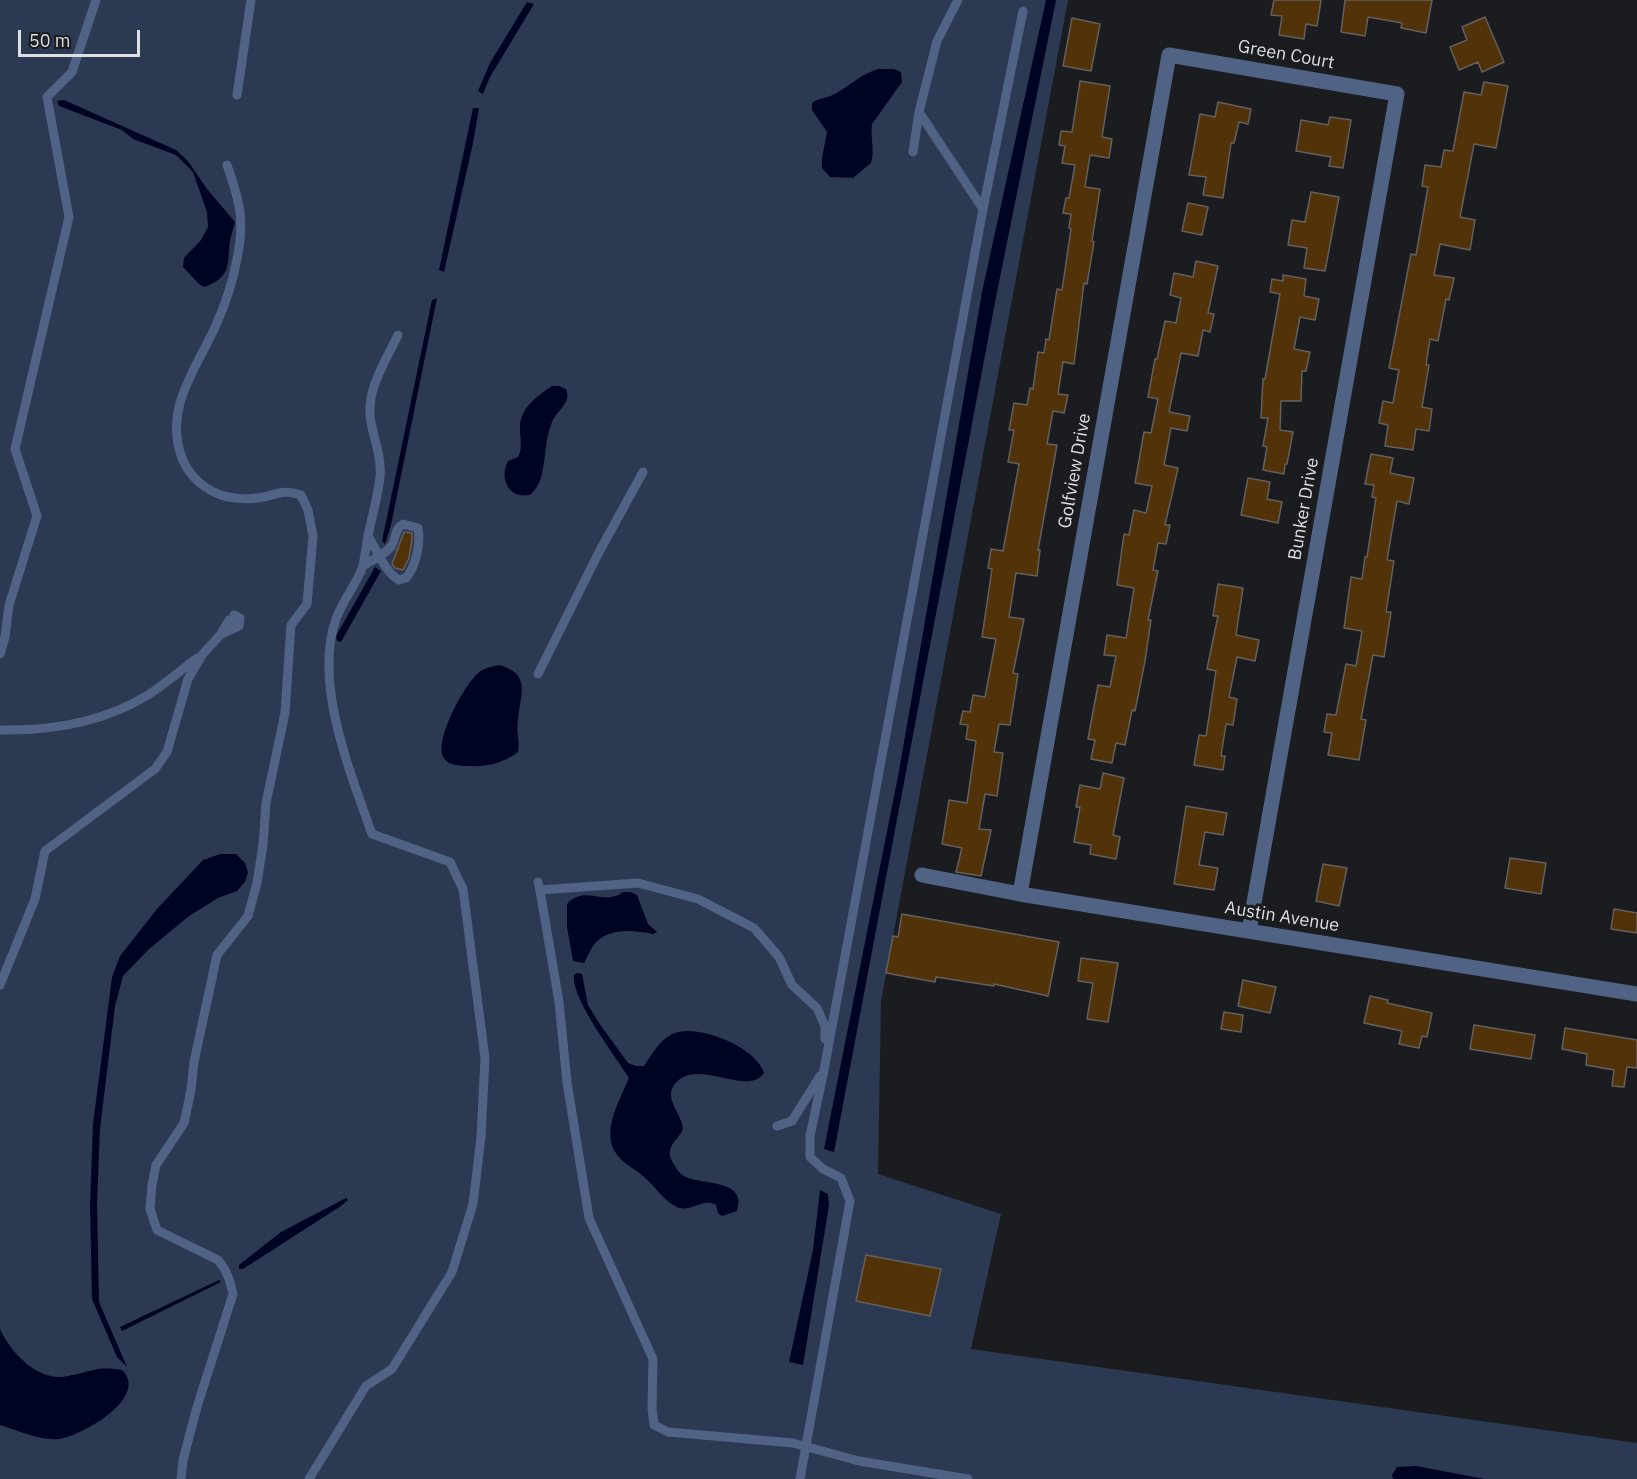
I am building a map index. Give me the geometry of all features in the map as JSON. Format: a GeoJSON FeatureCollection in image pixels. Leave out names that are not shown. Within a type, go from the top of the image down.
{"type":"FeatureCollection","features":[{"type":"Feature","properties":{"kind":"street","name":"Green Court"},"geometry":{"type":"LineString","coordinates":[[1169,55],[1397,94]]}},
{"type":"Feature","properties":{"kind":"street","name":"Golfview Drive"},"geometry":{"type":"LineString","coordinates":[[1020,894],[1169,55]]}},
{"type":"Feature","properties":{"kind":"street","name":"Bunker Drive"},"geometry":{"type":"LineString","coordinates":[[1249,931],[1397,94]]}},
{"type":"Feature","properties":{"kind":"street","name":"Austin Avenue"},"geometry":{"type":"LineString","coordinates":[[922,875],[1020,894],[1637,994]]}},
{"type":"Feature","properties":{"kind":"lane"},"geometry":{"type":"LineString","coordinates":[[0,654],[9,605],[37,516],[15,449],[69,217],[46,97],[72,72],[96,0]]}},
{"type":"Feature","properties":{"kind":"lane"},"geometry":{"type":"LineString","coordinates":[[237,95],[251,0]]}},
{"type":"Feature","properties":{"kind":"lane"},"geometry":{"type":"LineString","coordinates":[[913,152],[919,112],[937,41],[958,0]]}},
{"type":"Feature","properties":{"kind":"lane"},"geometry":{"type":"LineString","coordinates":[[800,1479],[850,1202],[841,1178],[823,1169],[810,1157],[810,1136],[983,209],[1023,11]]}},
{"type":"Feature","properties":{"kind":"lane"},"geometry":{"type":"LineString","coordinates":[[919,112],[983,209]]}},
{"type":"Feature","properties":{"kind":"lane"},"geometry":{"type":"LineString","coordinates":[[181,1479],[183,1460],[197,1407],[233,1294],[231,1281],[218,1260],[157,1230],[150,1209],[152,1185],[156,1165],[184,1124],[194,1062],[217,955],[248,916],[257,883],[266,803],[285,713],[291,625],[307,604],[313,536],[308,510],[301,495],[290,491],[256,498],[216,493],[197,480],[186,467],[179,451],[176,427],[178,405],[187,381],[216,324],[238,252],[242,216],[238,196],[227,165]]}},
{"type":"Feature","properties":{"kind":"lane"},"geometry":{"type":"LineString","coordinates":[[309,1479],[366,1386],[392,1368],[452,1272],[473,1204],[481,1137],[485,1058],[463,889],[450,862],[372,834],[339,734],[330,673],[331,639],[336,618],[363,566],[380,476],[379,455],[370,420],[371,401],[375,382],[398,335]]}},
{"type":"Feature","properties":{"kind":"lane"},"geometry":{"type":"LineString","coordinates":[[538,674],[598,554],[643,472]]}},
{"type":"Feature","properties":{"kind":"lane"},"geometry":{"type":"LineString","coordinates":[[363,566],[380,555],[391,548],[399,526],[404,524],[418,528],[420,537],[411,573],[399,580],[394,577],[380,555],[368,536]]}},
{"type":"Feature","properties":{"kind":"lane"},"geometry":{"type":"LineString","coordinates":[[0,985],[35,899],[45,851],[156,769],[167,752],[188,679],[202,655],[220,634]]}},
{"type":"Feature","properties":{"kind":"lane"},"geometry":{"type":"LineString","coordinates":[[0,730],[21,730],[78,723],[113,713],[148,695],[202,655]]}},
{"type":"Feature","properties":{"kind":"lane"},"geometry":{"type":"LineString","coordinates":[[777,1126],[792,1121],[824,1070],[825,1026],[817,1008],[792,985],[779,957],[754,928],[698,899],[638,883],[539,886],[560,1002],[567,1082],[589,1218],[653,1359],[654,1425],[668,1432],[793,1443],[859,1461],[968,1479]]}},
{"type":"Feature","properties":{"kind":"shaded area"},"geometry":{"type":"Polygon","coordinates":[[[0,0],[1068,0],[881,1001],[878,1174],[1001,1214],[971,1349],[1637,1443],[1637,1479],[0,1479],[0,0]]]}},
{"type":"Feature","properties":{"kind":"shaded area"},"geometry":{"type":"Polygon","coordinates":[[[1046,0],[1056,0],[996,297],[834,1152],[824,1149],[899,771],[982,292],[1046,0]]]}},
{"type":"Feature","properties":{"kind":"shaded area"},"geometry":{"type":"Polygon","coordinates":[[[527,2],[534,4],[490,77],[483,94],[478,91],[490,63],[527,2]]]}},
{"type":"Feature","properties":{"kind":"shaded area"},"geometry":{"type":"Polygon","coordinates":[[[878,69],[894,69],[901,72],[902,82],[872,124],[871,163],[853,178],[830,177],[822,168],[827,132],[812,110],[812,103],[835,94],[860,77],[878,69]]]}},
{"type":"Feature","properties":{"kind":"shaded area"},"geometry":{"type":"Polygon","coordinates":[[[64,100],[176,150],[188,161],[207,189],[235,222],[230,238],[227,269],[220,279],[205,287],[200,285],[183,267],[184,258],[201,240],[208,227],[207,212],[193,172],[176,155],[133,139],[122,130],[59,106],[57,101],[64,100]]]}},
{"type":"Feature","properties":{"kind":"shaded area"},"geometry":{"type":"Polygon","coordinates":[[[473,108],[479,108],[473,143],[444,272],[439,270],[473,108]]]}},
{"type":"Feature","properties":{"kind":"shaded area"},"geometry":{"type":"Polygon","coordinates":[[[437,298],[391,525],[385,544],[382,541],[432,300],[437,298]]]}},
{"type":"Feature","properties":{"kind":"shaded area"},"geometry":{"type":"Polygon","coordinates":[[[552,386],[566,389],[567,398],[549,429],[541,477],[530,495],[516,494],[507,486],[505,468],[508,461],[520,454],[522,415],[535,399],[552,386]]]}},
{"type":"Feature","properties":{"kind":"shaded area"},"geometry":{"type":"Polygon","coordinates":[[[375,567],[381,571],[341,642],[337,641],[336,636],[375,567]]]}},
{"type":"Feature","properties":{"kind":"shaded area"},"geometry":{"type":"Polygon","coordinates":[[[499,665],[516,674],[522,686],[518,752],[501,762],[489,765],[463,766],[449,763],[444,758],[443,740],[458,702],[477,674],[484,669],[499,665]]]}},
{"type":"Feature","properties":{"kind":"shaded area"},"geometry":{"type":"Polygon","coordinates":[[[220,854],[236,854],[245,863],[248,872],[245,882],[237,891],[218,898],[189,916],[148,950],[123,976],[115,1006],[100,1129],[97,1203],[99,1302],[127,1367],[117,1357],[92,1299],[90,1203],[93,1124],[112,977],[120,956],[157,909],[203,860],[220,854]]]}},
{"type":"Feature","properties":{"kind":"shaded area"},"geometry":{"type":"Polygon","coordinates":[[[623,892],[637,895],[648,924],[657,932],[653,934],[629,931],[613,933],[605,936],[593,946],[584,963],[573,961],[567,927],[567,904],[581,896],[608,897],[623,892]]]}},
{"type":"Feature","properties":{"kind":"shaded area"},"geometry":{"type":"Polygon","coordinates":[[[582,974],[588,1005],[628,1063],[644,1066],[663,1040],[683,1031],[696,1031],[724,1039],[738,1046],[759,1063],[764,1073],[757,1079],[737,1081],[701,1074],[690,1075],[680,1079],[671,1092],[672,1102],[683,1129],[670,1150],[673,1163],[686,1177],[730,1188],[736,1193],[739,1201],[737,1211],[722,1216],[718,1213],[716,1205],[711,1203],[687,1208],[677,1207],[618,1156],[610,1137],[611,1127],[629,1078],[595,1027],[579,998],[574,975],[582,974]]]}},
{"type":"Feature","properties":{"kind":"shaded area"},"geometry":{"type":"Polygon","coordinates":[[[820,1190],[828,1194],[829,1205],[803,1365],[789,1362],[813,1250],[820,1190]]]}},
{"type":"Feature","properties":{"kind":"shaded area"},"geometry":{"type":"Polygon","coordinates":[[[346,1198],[348,1200],[341,1206],[243,1269],[239,1269],[239,1265],[281,1232],[346,1198]]]}},
{"type":"Feature","properties":{"kind":"shaded area"},"geometry":{"type":"Polygon","coordinates":[[[219,1280],[221,1282],[122,1331],[120,1327],[219,1280]]]}},
{"type":"Feature","properties":{"kind":"shaded area"},"geometry":{"type":"Polygon","coordinates":[[[0,1329],[10,1346],[24,1362],[41,1373],[61,1377],[98,1369],[122,1370],[128,1381],[127,1392],[110,1414],[82,1431],[59,1439],[29,1435],[0,1425],[0,1329]]]}},
{"type":"Feature","properties":{"kind":"shaded area"},"geometry":{"type":"Polygon","coordinates":[[[1416,1466],[1485,1479],[1393,1479],[1392,1475],[1397,1467],[1416,1466]]]}},
{"type":"Feature","properties":{"kind":"building"},"geometry":{"type":"Polygon","coordinates":[[[1274,0],[1321,0],[1317,26],[1306,24],[1304,39],[1279,35],[1282,16],[1271,15],[1274,0]]]}},
{"type":"Feature","properties":{"kind":"building"},"geometry":{"type":"Polygon","coordinates":[[[1345,0],[1432,0],[1426,33],[1401,28],[1402,23],[1368,17],[1365,36],[1341,32],[1345,0]]]}},
{"type":"Feature","properties":{"kind":"building"},"geometry":{"type":"Polygon","coordinates":[[[1485,17],[1504,62],[1482,72],[1478,62],[1459,70],[1450,47],[1467,40],[1462,27],[1485,17]]]}},
{"type":"Feature","properties":{"kind":"building"},"geometry":{"type":"Polygon","coordinates":[[[1072,18],[1100,24],[1091,71],[1063,66],[1072,18]]]}},
{"type":"Feature","properties":{"kind":"building"},"geometry":{"type":"Polygon","coordinates":[[[1080,81],[1110,86],[1102,137],[1112,139],[1109,158],[1090,155],[1085,187],[1100,189],[1092,241],[1094,242],[1087,284],[1084,283],[1074,364],[1063,362],[1058,394],[1068,395],[1064,413],[1053,411],[1047,444],[1057,445],[1038,550],[1040,550],[1037,576],[1016,573],[1009,617],[1024,619],[1013,673],[1018,674],[1010,725],[999,724],[994,752],[1003,753],[997,796],[985,794],[979,829],[991,830],[981,876],[956,872],[962,848],[942,844],[949,800],[967,803],[976,741],[966,739],[968,725],[960,724],[963,711],[970,712],[973,695],[985,697],[996,639],[982,637],[992,569],[988,568],[991,549],[1003,551],[1019,464],[1008,462],[1014,430],[1009,430],[1014,403],[1027,405],[1030,388],[1033,389],[1038,352],[1044,353],[1046,339],[1049,340],[1057,289],[1062,290],[1071,229],[1069,228],[1071,214],[1063,213],[1066,198],[1069,198],[1075,165],[1062,163],[1065,146],[1059,145],[1061,131],[1072,132],[1080,81]]]}},
{"type":"Feature","properties":{"kind":"building"},"geometry":{"type":"Polygon","coordinates":[[[1484,82],[1508,86],[1496,148],[1474,144],[1460,217],[1475,220],[1470,250],[1440,244],[1434,275],[1454,278],[1449,300],[1446,299],[1438,341],[1430,339],[1426,365],[1429,365],[1422,407],[1432,409],[1429,431],[1416,429],[1413,450],[1385,446],[1388,425],[1379,423],[1383,401],[1393,403],[1399,370],[1389,368],[1411,254],[1416,255],[1428,187],[1422,186],[1425,165],[1441,167],[1444,150],[1453,151],[1464,92],[1481,95],[1484,82]]]}},
{"type":"Feature","properties":{"kind":"building"},"geometry":{"type":"Polygon","coordinates":[[[1218,102],[1251,109],[1248,124],[1239,122],[1234,143],[1231,143],[1223,198],[1203,195],[1206,177],[1189,175],[1200,114],[1215,117],[1218,102]]]}},
{"type":"Feature","properties":{"kind":"building"},"geometry":{"type":"Polygon","coordinates":[[[1330,117],[1351,120],[1343,168],[1329,166],[1331,157],[1296,151],[1301,120],[1328,125],[1330,117]]]}},
{"type":"Feature","properties":{"kind":"building"},"geometry":{"type":"Polygon","coordinates":[[[1311,192],[1339,197],[1325,271],[1304,268],[1307,248],[1288,245],[1292,220],[1305,222],[1311,192]]]}},
{"type":"Feature","properties":{"kind":"building"},"geometry":{"type":"Polygon","coordinates":[[[1188,203],[1208,207],[1202,235],[1182,231],[1188,203]]]}},
{"type":"Feature","properties":{"kind":"building"},"geometry":{"type":"Polygon","coordinates":[[[1196,261],[1218,266],[1208,313],[1214,314],[1210,332],[1203,330],[1198,356],[1181,353],[1169,412],[1190,416],[1187,431],[1171,428],[1164,465],[1178,468],[1165,525],[1170,525],[1166,544],[1158,543],[1153,570],[1158,571],[1148,620],[1151,620],[1135,711],[1132,710],[1125,745],[1116,743],[1112,763],[1091,759],[1095,740],[1088,739],[1098,685],[1110,687],[1116,656],[1104,655],[1107,635],[1126,638],[1134,588],[1117,585],[1124,534],[1129,535],[1134,510],[1146,513],[1152,486],[1135,483],[1144,432],[1151,433],[1158,399],[1148,397],[1155,359],[1157,359],[1165,321],[1176,323],[1181,298],[1170,295],[1174,273],[1193,277],[1196,261]]]}},
{"type":"Feature","properties":{"kind":"building"},"geometry":{"type":"Polygon","coordinates":[[[1283,275],[1306,279],[1304,296],[1319,299],[1315,320],[1300,317],[1294,349],[1310,352],[1306,371],[1302,371],[1301,401],[1281,401],[1280,430],[1293,432],[1284,474],[1263,470],[1267,447],[1263,446],[1268,418],[1261,418],[1263,379],[1265,379],[1280,294],[1270,292],[1272,279],[1283,281],[1283,275]]]}},
{"type":"Feature","properties":{"kind":"building"},"geometry":{"type":"Polygon","coordinates":[[[1371,454],[1393,458],[1390,473],[1414,478],[1409,504],[1397,501],[1387,560],[1394,561],[1386,612],[1391,612],[1384,657],[1373,655],[1361,719],[1366,720],[1359,760],[1328,755],[1332,733],[1324,732],[1327,714],[1336,715],[1346,664],[1356,666],[1362,631],[1344,628],[1351,577],[1362,579],[1365,557],[1367,557],[1376,498],[1372,497],[1374,485],[1365,484],[1371,454]]]}},
{"type":"Feature","properties":{"kind":"building"},"geometry":{"type":"Polygon","coordinates":[[[1248,478],[1270,482],[1267,499],[1282,502],[1278,523],[1241,515],[1248,478]]]}},
{"type":"Feature","properties":{"kind":"building"},"geometry":{"type":"Polygon","coordinates":[[[404,532],[412,533],[412,540],[409,558],[403,570],[395,568],[392,564],[404,532]]]}},
{"type":"Feature","properties":{"kind":"building"},"geometry":{"type":"Polygon","coordinates":[[[1218,584],[1243,588],[1236,635],[1259,640],[1255,661],[1237,657],[1229,697],[1237,699],[1233,725],[1226,724],[1221,756],[1225,756],[1223,770],[1194,765],[1199,735],[1206,736],[1216,671],[1207,669],[1218,616],[1213,616],[1218,584]]]}},
{"type":"Feature","properties":{"kind":"building"},"geometry":{"type":"Polygon","coordinates":[[[1103,773],[1124,778],[1113,835],[1120,837],[1116,859],[1090,854],[1091,845],[1074,842],[1080,807],[1076,807],[1080,785],[1100,789],[1103,773]]]}},
{"type":"Feature","properties":{"kind":"building"},"geometry":{"type":"Polygon","coordinates":[[[1186,806],[1227,813],[1223,835],[1205,832],[1199,865],[1218,868],[1214,890],[1174,884],[1186,806]]]}},
{"type":"Feature","properties":{"kind":"building"},"geometry":{"type":"Polygon","coordinates":[[[1510,858],[1546,863],[1541,894],[1505,888],[1510,858]]]}},
{"type":"Feature","properties":{"kind":"building"},"geometry":{"type":"Polygon","coordinates":[[[1323,864],[1347,868],[1339,906],[1316,901],[1323,864]]]}},
{"type":"Feature","properties":{"kind":"building"},"geometry":{"type":"Polygon","coordinates":[[[1614,909],[1637,913],[1637,933],[1611,929],[1614,909]]]}},
{"type":"Feature","properties":{"kind":"building"},"geometry":{"type":"Polygon","coordinates":[[[902,914],[1059,942],[1048,996],[994,984],[994,986],[936,977],[935,982],[886,973],[893,936],[898,937],[902,914]]]}},
{"type":"Feature","properties":{"kind":"building"},"geometry":{"type":"Polygon","coordinates":[[[1081,958],[1118,963],[1108,1022],[1087,1019],[1093,983],[1078,981],[1081,958]]]}},
{"type":"Feature","properties":{"kind":"building"},"geometry":{"type":"Polygon","coordinates":[[[1243,980],[1276,987],[1270,1013],[1238,1006],[1243,980]]]}},
{"type":"Feature","properties":{"kind":"building"},"geometry":{"type":"Polygon","coordinates":[[[1370,996],[1388,1000],[1387,1003],[1432,1013],[1427,1037],[1422,1036],[1419,1048],[1399,1044],[1402,1031],[1364,1023],[1370,996]]]}},
{"type":"Feature","properties":{"kind":"building"},"geometry":{"type":"Polygon","coordinates":[[[1224,1012],[1243,1015],[1241,1032],[1221,1029],[1224,1012]]]}},
{"type":"Feature","properties":{"kind":"building"},"geometry":{"type":"Polygon","coordinates":[[[1474,1025],[1535,1035],[1531,1059],[1470,1049],[1474,1025]]]}},
{"type":"Feature","properties":{"kind":"building"},"geometry":{"type":"Polygon","coordinates":[[[1565,1028],[1637,1040],[1637,1068],[1627,1067],[1624,1087],[1612,1086],[1614,1070],[1586,1065],[1587,1054],[1562,1049],[1565,1028]]]}},
{"type":"Feature","properties":{"kind":"building"},"geometry":{"type":"Polygon","coordinates":[[[866,1255],[941,1269],[930,1316],[856,1301],[866,1255]]]}}]}
